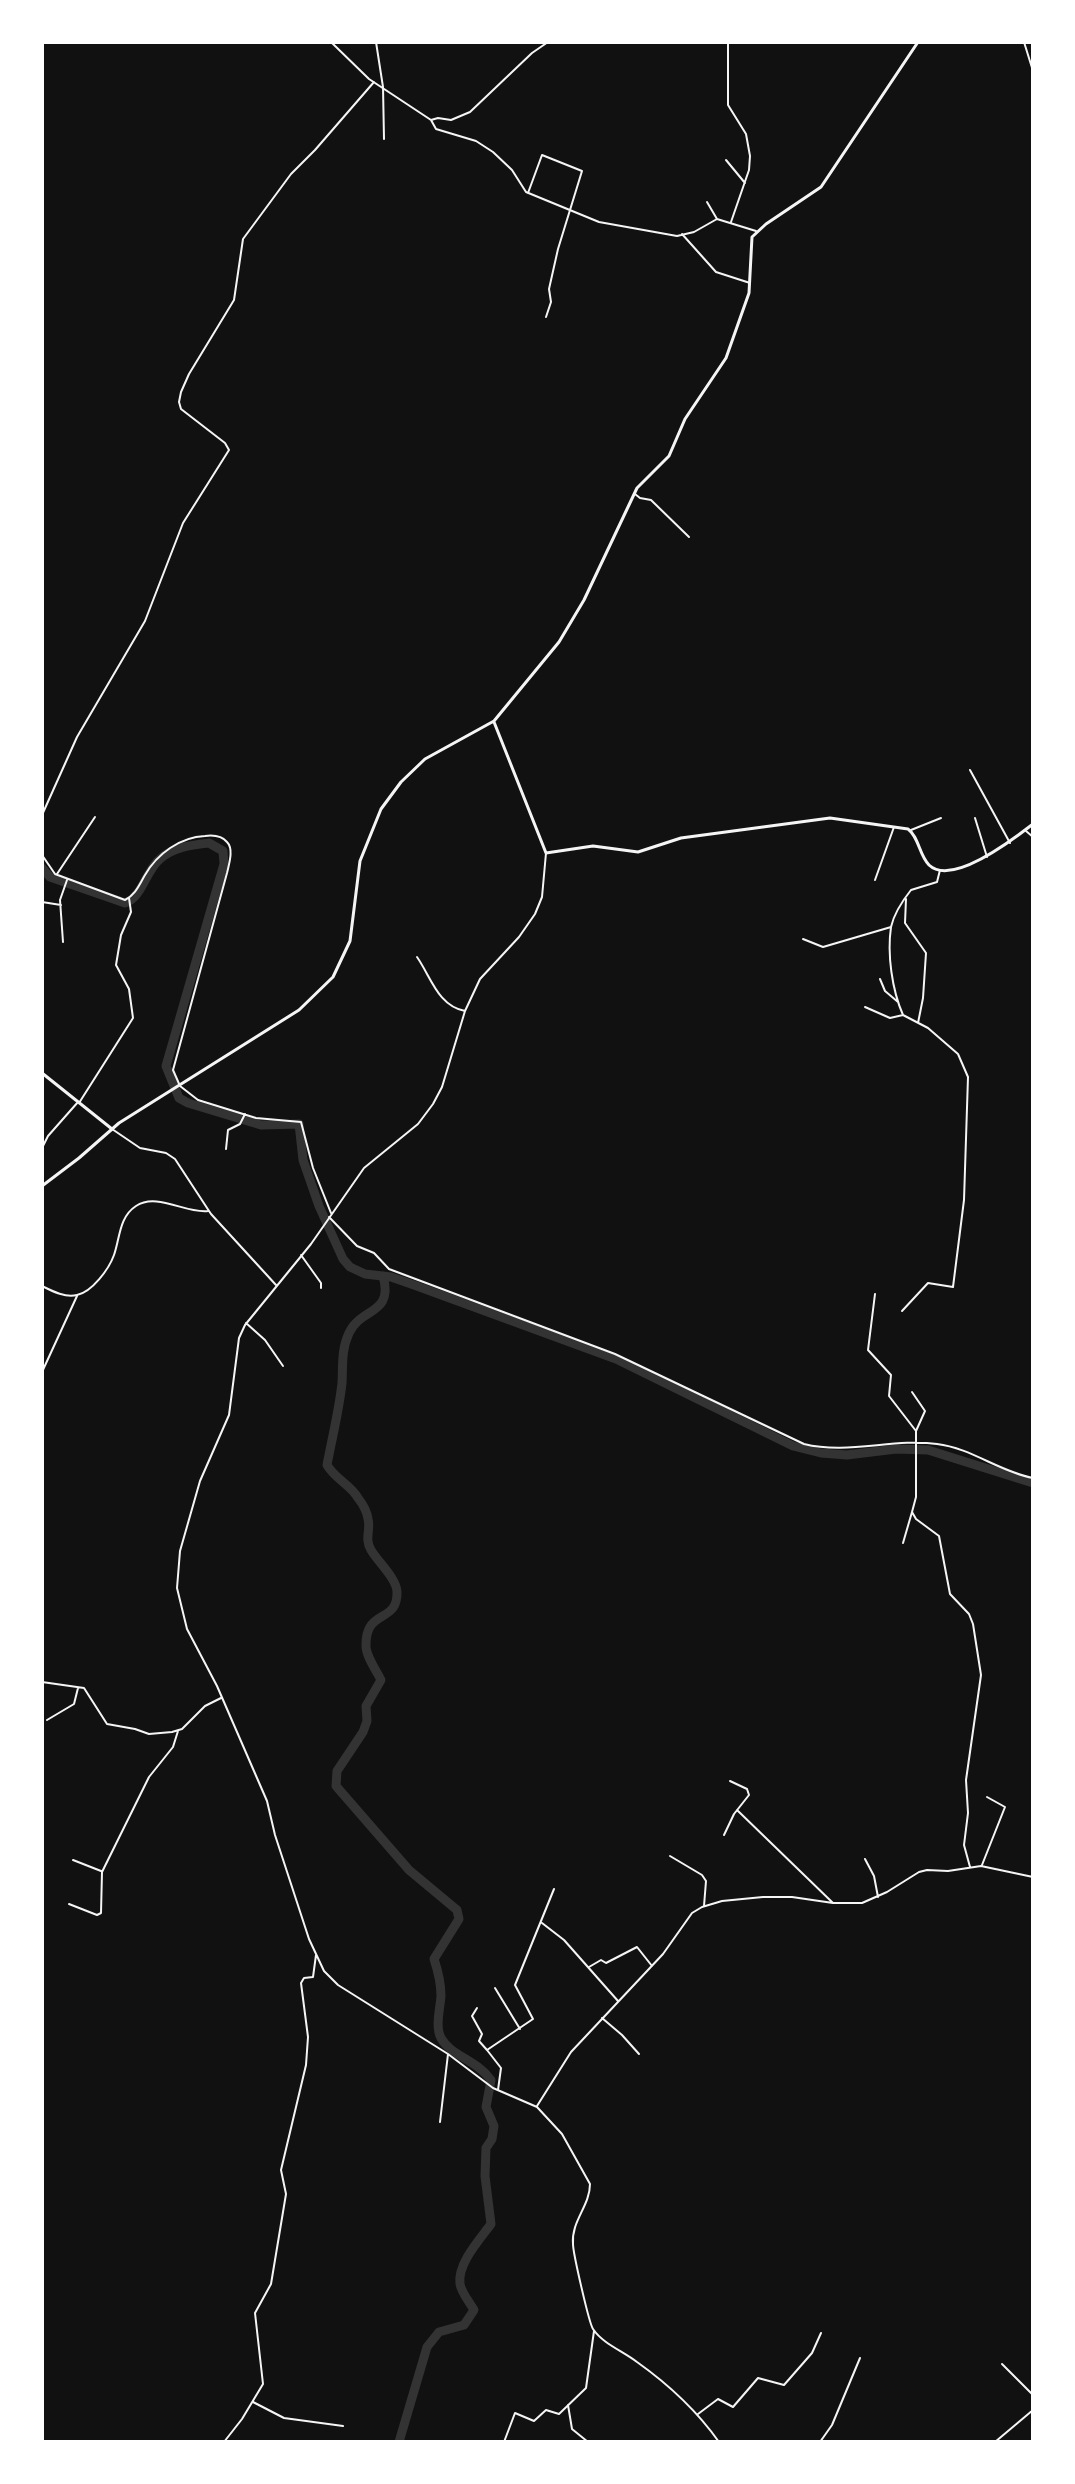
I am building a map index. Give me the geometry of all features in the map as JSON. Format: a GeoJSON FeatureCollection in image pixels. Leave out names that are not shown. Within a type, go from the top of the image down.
{"type":"FeatureCollection","features":[{"type":"Feature","properties":{"kind":"main road"},"geometry":{"type":"LineString","coordinates":[[42,1186],[112,1129],[273,1028],[326,986],[346,954],[360,861],[381,809],[401,782],[425,759],[494,722],[559,642],[605,560],[634,493],[642,480],[669,456],[689,411],[726,358],[750,283],[751,243],[756,231],[821,187],[918,42]]}},
{"type":"Feature","properties":{"kind":"main road"},"geometry":{"type":"LineString","coordinates":[[494,722],[546,853],[593,846],[638,852],[681,838],[830,818],[911,830],[927,863],[940,870],[987,857],[1011,843],[1033,824]]}},
{"type":"Feature","properties":{"kind":"main road"},"geometry":{"type":"LineString","coordinates":[[42,1073],[112,1129]]}},
{"type":"Feature","properties":{"kind":"street"},"geometry":{"type":"LineString","coordinates":[[330,42],[374,82],[431,120],[439,130],[476,141],[493,152],[512,170],[528,193],[599,222],[677,236],[694,232],[717,219],[756,231]]}},
{"type":"Feature","properties":{"kind":"street"},"geometry":{"type":"LineString","coordinates":[[376,42],[383,87],[384,139]]}},
{"type":"Feature","properties":{"kind":"street"},"geometry":{"type":"LineString","coordinates":[[431,120],[440,118],[450,121],[467,114],[533,52],[548,42]]}},
{"type":"Feature","properties":{"kind":"street"},"geometry":{"type":"LineString","coordinates":[[728,42],[728,105],[749,140],[749,170],[731,222]]}},
{"type":"Feature","properties":{"kind":"street"},"geometry":{"type":"LineString","coordinates":[[912,42],[915,46]]}},
{"type":"Feature","properties":{"kind":"street"},"geometry":{"type":"LineString","coordinates":[[1024,42],[1033,71]]}},
{"type":"Feature","properties":{"kind":"street"},"geometry":{"type":"LineString","coordinates":[[42,815],[77,736],[145,621],[183,523],[228,450],[225,443],[187,414],[179,402],[189,374],[234,300],[243,239],[291,174],[374,82]]}},
{"type":"Feature","properties":{"kind":"street"},"geometry":{"type":"LineString","coordinates":[[528,193],[542,155],[580,168],[583,174],[558,249],[549,289],[551,302],[546,317]]}},
{"type":"Feature","properties":{"kind":"street"},"geometry":{"type":"LineString","coordinates":[[726,160],[745,183]]}},
{"type":"Feature","properties":{"kind":"street"},"geometry":{"type":"LineString","coordinates":[[707,202],[717,219]]}},
{"type":"Feature","properties":{"kind":"street"},"geometry":{"type":"LineString","coordinates":[[682,234],[716,272],[750,283]]}},
{"type":"Feature","properties":{"kind":"street"},"geometry":{"type":"LineString","coordinates":[[634,493],[640,498],[651,500],[689,537]]}},
{"type":"Feature","properties":{"kind":"street"},"geometry":{"type":"LineString","coordinates":[[970,770],[1011,843]]}},
{"type":"Feature","properties":{"kind":"street"},"geometry":{"type":"LineString","coordinates":[[57,874],[95,816]]}},
{"type":"Feature","properties":{"kind":"street"},"geometry":{"type":"LineString","coordinates":[[911,830],[941,818]]}},
{"type":"Feature","properties":{"kind":"street"},"geometry":{"type":"LineString","coordinates":[[975,818],[987,857]]}},
{"type":"Feature","properties":{"kind":"street"},"geometry":{"type":"LineString","coordinates":[[875,880],[894,827]]}},
{"type":"Feature","properties":{"kind":"street"},"geometry":{"type":"LineString","coordinates":[[1026,830],[1033,837]]}},
{"type":"Feature","properties":{"kind":"street"},"geometry":{"type":"LineString","coordinates":[[129,899],[154,861],[172,847],[192,838],[212,836],[224,839],[230,847],[222,896],[173,1064],[178,1087],[198,1100],[266,1120],[302,1122],[329,1216],[357,1246],[374,1253],[389,1269],[615,1354],[798,1441],[834,1448],[917,1442],[947,1446],[1033,1479]]}},
{"type":"Feature","properties":{"kind":"street"},"geometry":{"type":"LineString","coordinates":[[546,853],[542,897],[536,914],[519,937],[490,966],[465,1011],[442,1087],[433,1104],[418,1124],[364,1168],[302,1256],[246,1323],[239,1338],[229,1415],[200,1480],[180,1551],[177,1588],[184,1622],[222,1697],[267,1801],[275,1835],[324,1971],[333,1981],[448,2054],[485,2083],[537,2107],[562,2134],[589,2178],[589,2198],[575,2224],[573,2246],[589,2320],[594,2331],[602,2339],[638,2362],[698,2414],[719,2442]]}},
{"type":"Feature","properties":{"kind":"street"},"geometry":{"type":"LineString","coordinates":[[42,855],[57,874],[119,899],[129,899]]}},
{"type":"Feature","properties":{"kind":"street"},"geometry":{"type":"LineString","coordinates":[[903,1015],[894,988],[891,927],[896,914],[913,889],[937,882],[940,870]]}},
{"type":"Feature","properties":{"kind":"street"},"geometry":{"type":"LineString","coordinates":[[63,942],[61,905],[67,879]]}},
{"type":"Feature","properties":{"kind":"street"},"geometry":{"type":"LineString","coordinates":[[906,898],[905,923],[926,953],[922,1006],[918,1023]]}},
{"type":"Feature","properties":{"kind":"street"},"geometry":{"type":"LineString","coordinates":[[42,1148],[48,1136],[79,1102],[133,1017],[129,989],[116,965],[121,935],[132,908],[129,899]]}},
{"type":"Feature","properties":{"kind":"street"},"geometry":{"type":"LineString","coordinates":[[42,902],[61,905]]}},
{"type":"Feature","properties":{"kind":"street"},"geometry":{"type":"LineString","coordinates":[[803,939],[823,947],[891,927]]}},
{"type":"Feature","properties":{"kind":"street"},"geometry":{"type":"LineString","coordinates":[[417,957],[447,1003],[465,1011]]}},
{"type":"Feature","properties":{"kind":"street"},"geometry":{"type":"LineString","coordinates":[[880,980],[885,991],[900,1004]]}},
{"type":"Feature","properties":{"kind":"street"},"geometry":{"type":"LineString","coordinates":[[865,1007],[890,1018],[903,1015],[918,1023],[958,1054],[969,1077],[964,1200],[953,1286],[949,1288],[928,1283],[902,1311]]}},
{"type":"Feature","properties":{"kind":"street"},"geometry":{"type":"LineString","coordinates":[[226,1149],[228,1131],[241,1123],[245,1114]]}},
{"type":"Feature","properties":{"kind":"street"},"geometry":{"type":"LineString","coordinates":[[112,1129],[140,1148],[166,1153],[174,1159],[209,1211],[276,1285]]}},
{"type":"Feature","properties":{"kind":"street"},"geometry":{"type":"LineString","coordinates":[[42,1286],[57,1293],[77,1295],[85,1291],[113,1258],[123,1220],[138,1205],[148,1202],[199,1212],[209,1211]]}},
{"type":"Feature","properties":{"kind":"street"},"geometry":{"type":"LineString","coordinates":[[302,1256],[321,1283],[321,1288]]}},
{"type":"Feature","properties":{"kind":"street"},"geometry":{"type":"LineString","coordinates":[[875,1294],[868,1350],[890,1373],[892,1379],[889,1396],[916,1431]]}},
{"type":"Feature","properties":{"kind":"street"},"geometry":{"type":"LineString","coordinates":[[42,1372],[77,1295]]}},
{"type":"Feature","properties":{"kind":"street"},"geometry":{"type":"LineString","coordinates":[[246,1323],[265,1340],[283,1365]]}},
{"type":"Feature","properties":{"kind":"street"},"geometry":{"type":"LineString","coordinates":[[903,1544],[916,1497],[916,1431],[925,1411],[912,1392]]}},
{"type":"Feature","properties":{"kind":"street"},"geometry":{"type":"LineString","coordinates":[[912,1512],[916,1519],[939,1536],[950,1594],[972,1619],[979,1655],[981,1686],[966,1780],[968,1813],[964,1845],[970,1867]]}},
{"type":"Feature","properties":{"kind":"street"},"geometry":{"type":"LineString","coordinates":[[42,1682],[86,1690],[102,1718],[112,1726],[135,1728],[152,1734],[178,1731]]}},
{"type":"Feature","properties":{"kind":"street"},"geometry":{"type":"LineString","coordinates":[[47,1720],[74,1704],[79,1687]]}},
{"type":"Feature","properties":{"kind":"street"},"geometry":{"type":"LineString","coordinates":[[69,1904],[100,1914],[103,1909],[102,1872],[146,1781],[173,1747],[178,1731],[206,1706],[222,1697]]}},
{"type":"Feature","properties":{"kind":"street"},"geometry":{"type":"LineString","coordinates":[[723,1835],[737,1810],[747,1801],[749,1792],[730,1781]]}},
{"type":"Feature","properties":{"kind":"street"},"geometry":{"type":"LineString","coordinates":[[981,1866],[1005,1806],[987,1797]]}},
{"type":"Feature","properties":{"kind":"street"},"geometry":{"type":"LineString","coordinates":[[737,1810],[833,1903]]}},
{"type":"Feature","properties":{"kind":"street"},"geometry":{"type":"LineString","coordinates":[[670,1856],[702,1875],[706,1881],[704,1906]]}},
{"type":"Feature","properties":{"kind":"street"},"geometry":{"type":"LineString","coordinates":[[865,1859],[874,1876],[878,1897]]}},
{"type":"Feature","properties":{"kind":"street"},"geometry":{"type":"LineString","coordinates":[[73,1860],[102,1872]]}},
{"type":"Feature","properties":{"kind":"street"},"geometry":{"type":"LineString","coordinates":[[537,2107],[571,2052],[652,1966],[692,1913],[704,1906],[722,1901],[763,1897],[799,1897],[833,1903],[862,1903],[878,1897],[919,1872],[981,1866],[1033,1877]]}},
{"type":"Feature","properties":{"kind":"street"},"geometry":{"type":"LineString","coordinates":[[487,2050],[520,2030],[533,2018],[515,1986],[554,1889]]}},
{"type":"Feature","properties":{"kind":"street"},"geometry":{"type":"LineString","coordinates":[[542,1923],[564,1940],[618,2001]]}},
{"type":"Feature","properties":{"kind":"street"},"geometry":{"type":"LineString","coordinates":[[589,1967],[601,1960],[606,1963],[613,1961],[637,1947],[652,1966]]}},
{"type":"Feature","properties":{"kind":"street"},"geometry":{"type":"LineString","coordinates":[[224,2442],[253,2402],[263,2379],[256,2309],[271,2284],[286,2191],[281,2170],[298,2106],[308,2048],[308,2025],[301,1983],[304,1978],[313,1977],[316,1953]]}},
{"type":"Feature","properties":{"kind":"street"},"geometry":{"type":"LineString","coordinates":[[495,1988],[520,2030]]}},
{"type":"Feature","properties":{"kind":"street"},"geometry":{"type":"LineString","coordinates":[[477,2008],[472,2016],[482,2034],[479,2041],[501,2068],[498,2090]]}},
{"type":"Feature","properties":{"kind":"street"},"geometry":{"type":"LineString","coordinates":[[602,2018],[639,2054]]}},
{"type":"Feature","properties":{"kind":"street"},"geometry":{"type":"LineString","coordinates":[[440,2122],[448,2054]]}},
{"type":"Feature","properties":{"kind":"street"},"geometry":{"type":"LineString","coordinates":[[504,2442],[515,2414],[534,2421],[546,2410],[559,2414],[587,2387],[594,2331]]}},
{"type":"Feature","properties":{"kind":"street"},"geometry":{"type":"LineString","coordinates":[[698,2414],[718,2399],[733,2407],[758,2378],[784,2385],[812,2354],[820,2333]]}},
{"type":"Feature","properties":{"kind":"street"},"geometry":{"type":"LineString","coordinates":[[820,2442],[832,2425],[860,2358]]}},
{"type":"Feature","properties":{"kind":"street"},"geometry":{"type":"LineString","coordinates":[[1002,2364],[1033,2395]]}},
{"type":"Feature","properties":{"kind":"street"},"geometry":{"type":"LineString","coordinates":[[253,2402],[282,2417],[343,2426]]}},
{"type":"Feature","properties":{"kind":"street"},"geometry":{"type":"LineString","coordinates":[[568,2405],[572,2429],[588,2442]]}},
{"type":"Feature","properties":{"kind":"street"},"geometry":{"type":"LineString","coordinates":[[995,2442],[1033,2410]]}},
{"type":"Feature","properties":{"kind":"waterway"},"geometry":{"type":"LineString","coordinates":[[42,868],[50,877],[125,903],[136,896],[155,864],[165,855],[177,849],[209,843],[223,851],[224,864],[166,1066],[179,1098],[188,1103],[261,1125],[299,1124],[303,1160],[319,1206],[343,1259],[350,1267],[365,1274],[391,1277],[616,1359],[793,1446],[821,1453],[847,1455],[896,1449],[928,1450],[1033,1483]]}},
{"type":"Feature","properties":{"kind":"waterway"},"geometry":{"type":"LineString","coordinates":[[383,1276],[384,1298],[375,1309],[354,1325],[346,1339],[341,1393],[327,1465],[355,1493],[363,1505],[369,1523],[369,1546],[391,1576],[397,1592],[396,1602],[392,1609],[376,1621],[367,1634],[368,1654],[381,1680],[366,1706],[367,1721],[363,1732],[337,1771],[336,1786],[409,1870],[457,1910],[459,1919],[434,1959],[441,1991],[438,2029],[445,2044],[479,2068],[491,2080],[486,2107],[494,2126],[492,2139],[486,2148],[485,2176],[491,2224],[470,2252],[460,2276],[462,2290],[474,2310],[464,2325],[439,2332],[427,2347],[399,2442]]}}]}
